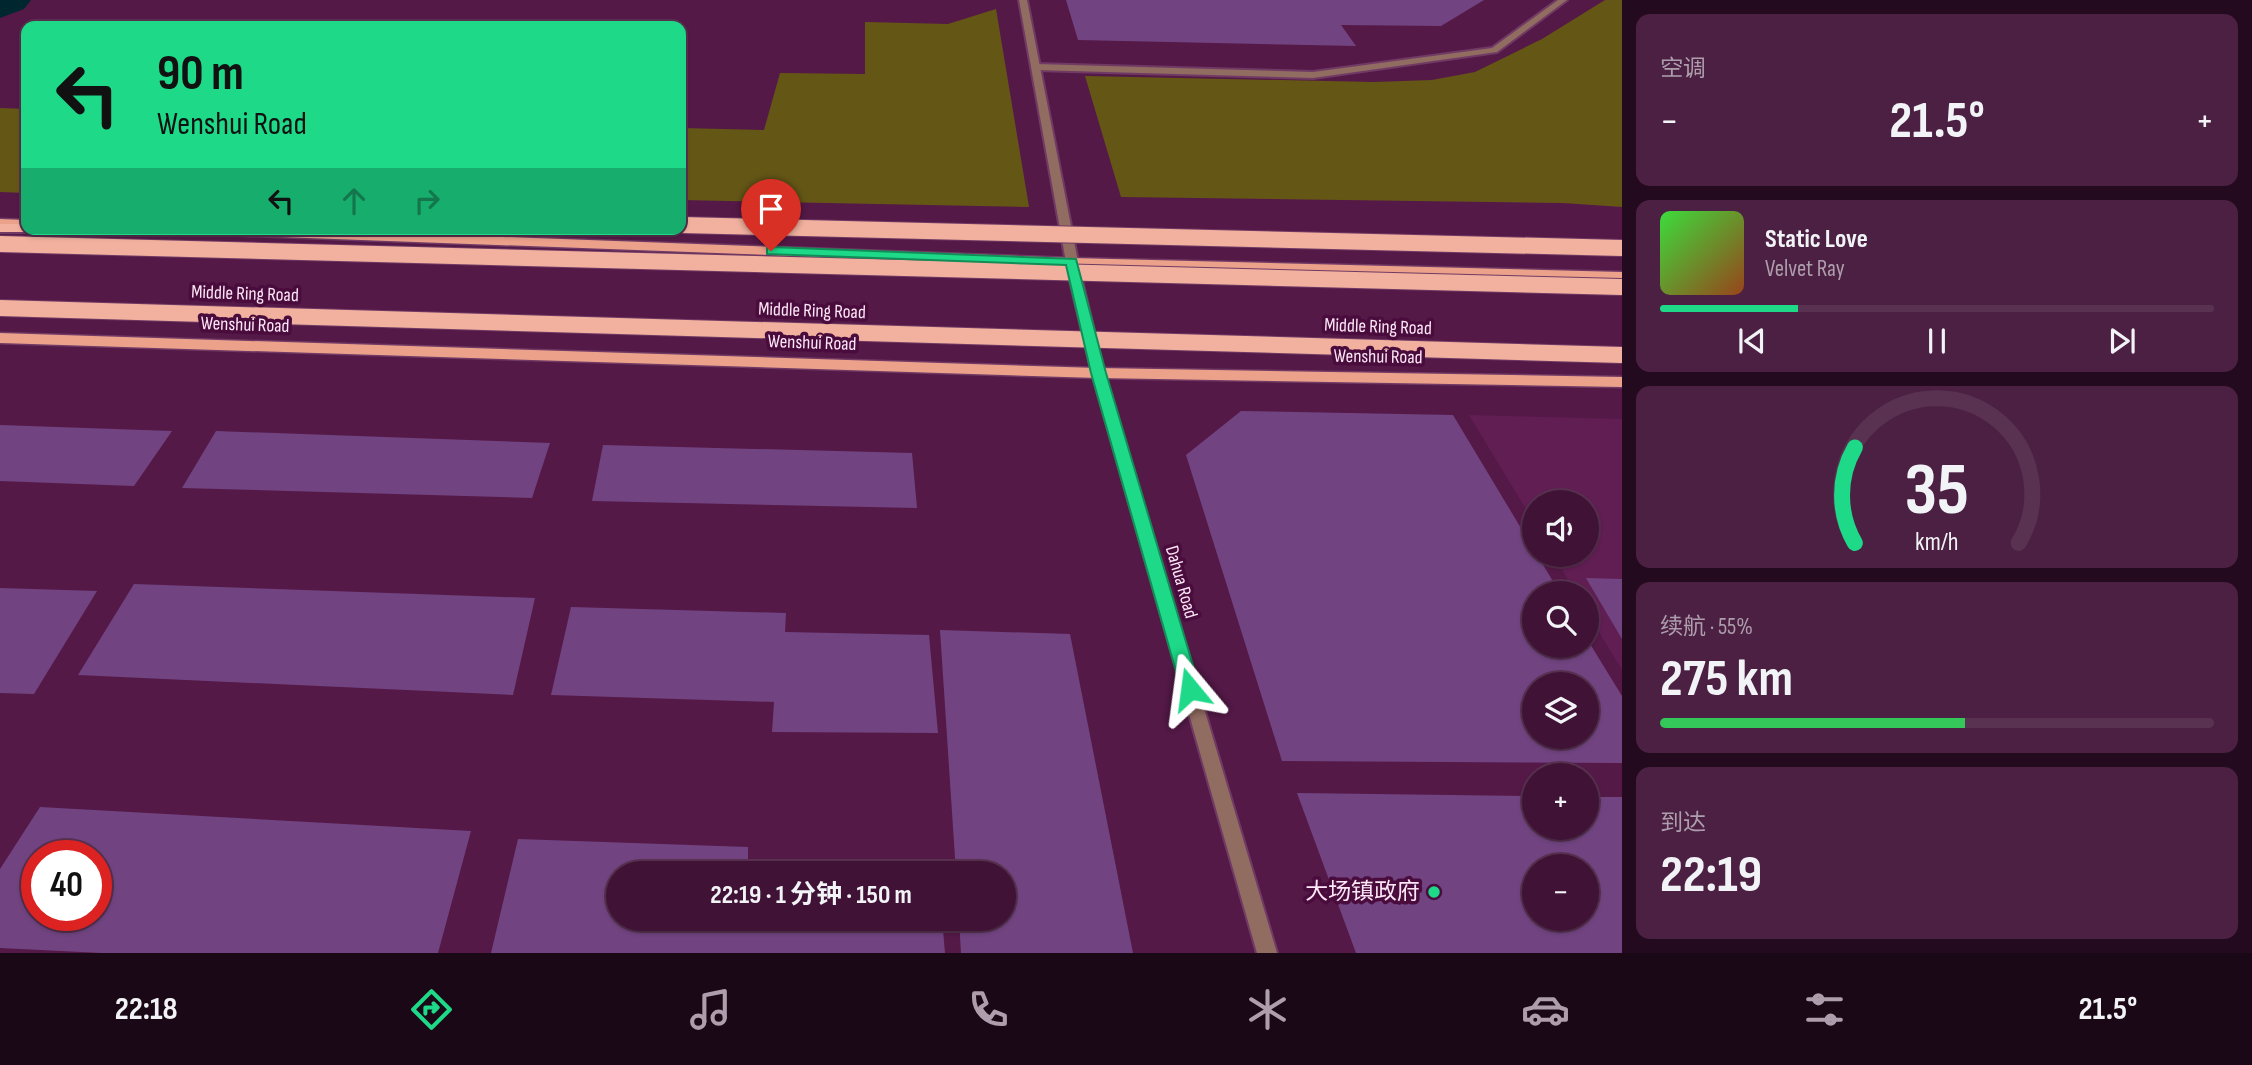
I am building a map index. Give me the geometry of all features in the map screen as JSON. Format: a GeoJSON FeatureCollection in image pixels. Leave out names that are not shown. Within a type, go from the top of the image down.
{"type":"FeatureCollection","features":[{"type":"Feature","properties":{"kind":"highway"},"geometry":{"type":"LineString","coordinates":[[686,225],[1622,248]]}},
{"type":"Feature","properties":{"kind":"highway"},"geometry":{"type":"LineString","coordinates":[[0,226],[21,226]]}},
{"type":"Feature","properties":{"kind":"highway"},"geometry":{"type":"LineString","coordinates":[[0,244],[1622,287]]}},
{"type":"Feature","properties":{"kind":"highway","name":"Middle Ring Road"},"geometry":{"type":"LineString","coordinates":[[0,308],[1622,355]]}},
{"type":"Feature","properties":{"kind":"main road"},"geometry":{"type":"LineString","coordinates":[[334,235],[1072,262],[1622,276]]}},
{"type":"Feature","properties":{"kind":"main road","name":"Wenshui Road"},"geometry":{"type":"LineString","coordinates":[[0,338],[1098,373],[1622,382]]}},
{"type":"Feature","properties":{"kind":"street","name":"Dahua Road"},"geometry":{"type":"LineString","coordinates":[[1023,0],[1072,262],[1098,373],[1267,953]]}},
{"type":"Feature","properties":{"kind":"street"},"geometry":{"type":"LineString","coordinates":[[1036,66],[1313,75],[1494,50],[1563,0]]}},
{"type":"Feature","properties":{"kind":"shaded area"},"geometry":{"type":"Polygon","coordinates":[[[1605,0],[1622,0],[1622,207],[1563,203],[1121,197],[1085,76],[1374,82],[1432,80],[1475,72],[1542,39],[1605,0]]]}},
{"type":"Feature","properties":{"kind":"shaded area"},"geometry":{"type":"Polygon","coordinates":[[[996,9],[1029,207],[686,200],[686,128],[764,130],[780,73],[865,74],[865,22],[948,24],[996,9]]]}},
{"type":"Feature","properties":{"kind":"shaded area"},"geometry":{"type":"Polygon","coordinates":[[[0,108],[21,109],[21,193],[0,192],[0,108]]]}},
{"type":"Feature","properties":{"kind":"shaded area"},"geometry":{"type":"Polygon","coordinates":[[[1469,415],[1622,419],[1622,670],[1599,632],[1599,581],[1569,581],[1560,567],[1599,567],[1599,490],[1522,490],[1522,503],[1469,415]]]}},
{"type":"Feature","properties":{"kind":"building"},"geometry":{"type":"Polygon","coordinates":[[[1066,0],[1484,0],[1441,26],[1341,25],[1356,46],[1078,40],[1066,0]]]}},
{"type":"Feature","properties":{"kind":"building"},"geometry":{"type":"Polygon","coordinates":[[[1241,411],[1453,415],[1522,530],[1522,567],[1544,567],[1553,581],[1522,581],[1522,658],[1599,658],[1622,696],[1622,763],[1282,761],[1186,455],[1241,411]]]}},
{"type":"Feature","properties":{"kind":"building"},"geometry":{"type":"Polygon","coordinates":[[[0,425],[172,431],[134,486],[0,481],[0,425]]]}},
{"type":"Feature","properties":{"kind":"building"},"geometry":{"type":"Polygon","coordinates":[[[216,431],[550,443],[532,498],[182,488],[216,431]]]}},
{"type":"Feature","properties":{"kind":"building"},"geometry":{"type":"Polygon","coordinates":[[[603,445],[912,453],[917,508],[592,501],[603,445]]]}},
{"type":"Feature","properties":{"kind":"building"},"geometry":{"type":"Polygon","coordinates":[[[1586,578],[1622,579],[1622,639],[1599,600],[1599,581],[1588,581],[1586,578]]]}},
{"type":"Feature","properties":{"kind":"building"},"geometry":{"type":"Polygon","coordinates":[[[134,584],[535,598],[513,695],[78,675],[134,584]]]}},
{"type":"Feature","properties":{"kind":"building"},"geometry":{"type":"Polygon","coordinates":[[[0,588],[97,591],[34,694],[0,693],[0,588]]]}},
{"type":"Feature","properties":{"kind":"building"},"geometry":{"type":"Polygon","coordinates":[[[571,607],[786,613],[785,632],[929,635],[938,733],[772,732],[774,702],[551,695],[571,607]]]}},
{"type":"Feature","properties":{"kind":"building"},"geometry":{"type":"Polygon","coordinates":[[[940,630],[1070,634],[1133,953],[961,953],[960,931],[1016,931],[1016,861],[955,861],[940,630]]]}},
{"type":"Feature","properties":{"kind":"building","name":"大场镇政府"},"geometry":{"type":"Polygon","coordinates":[[[1297,793],[1522,796],[1522,840],[1599,840],[1599,797],[1622,797],[1622,953],[1356,953],[1297,793]]]}},
{"type":"Feature","properties":{"kind":"building"},"geometry":{"type":"Polygon","coordinates":[[[40,807],[471,831],[438,953],[102,953],[0,948],[0,869],[40,807]]]}},
{"type":"Feature","properties":{"kind":"building"},"geometry":{"type":"Polygon","coordinates":[[[518,839],[748,847],[748,861],[606,861],[606,931],[943,931],[945,953],[491,953],[518,839]]]}},
{"type":"Feature","properties":{"kind":"waterway"},"geometry":{"type":"LineString","coordinates":[[0,5],[9,0]]}},
{"type":"Feature","properties":{"kind":"place","name":"大场镇政府"},"geometry":{"type":"Point","coordinates":[1434,892]}},
{"type":"Feature","properties":{"kind":"route"},"geometry":{"type":"LineString","coordinates":[[771,251],[1072,262],[1098,373],[1190,689]]}}]}
